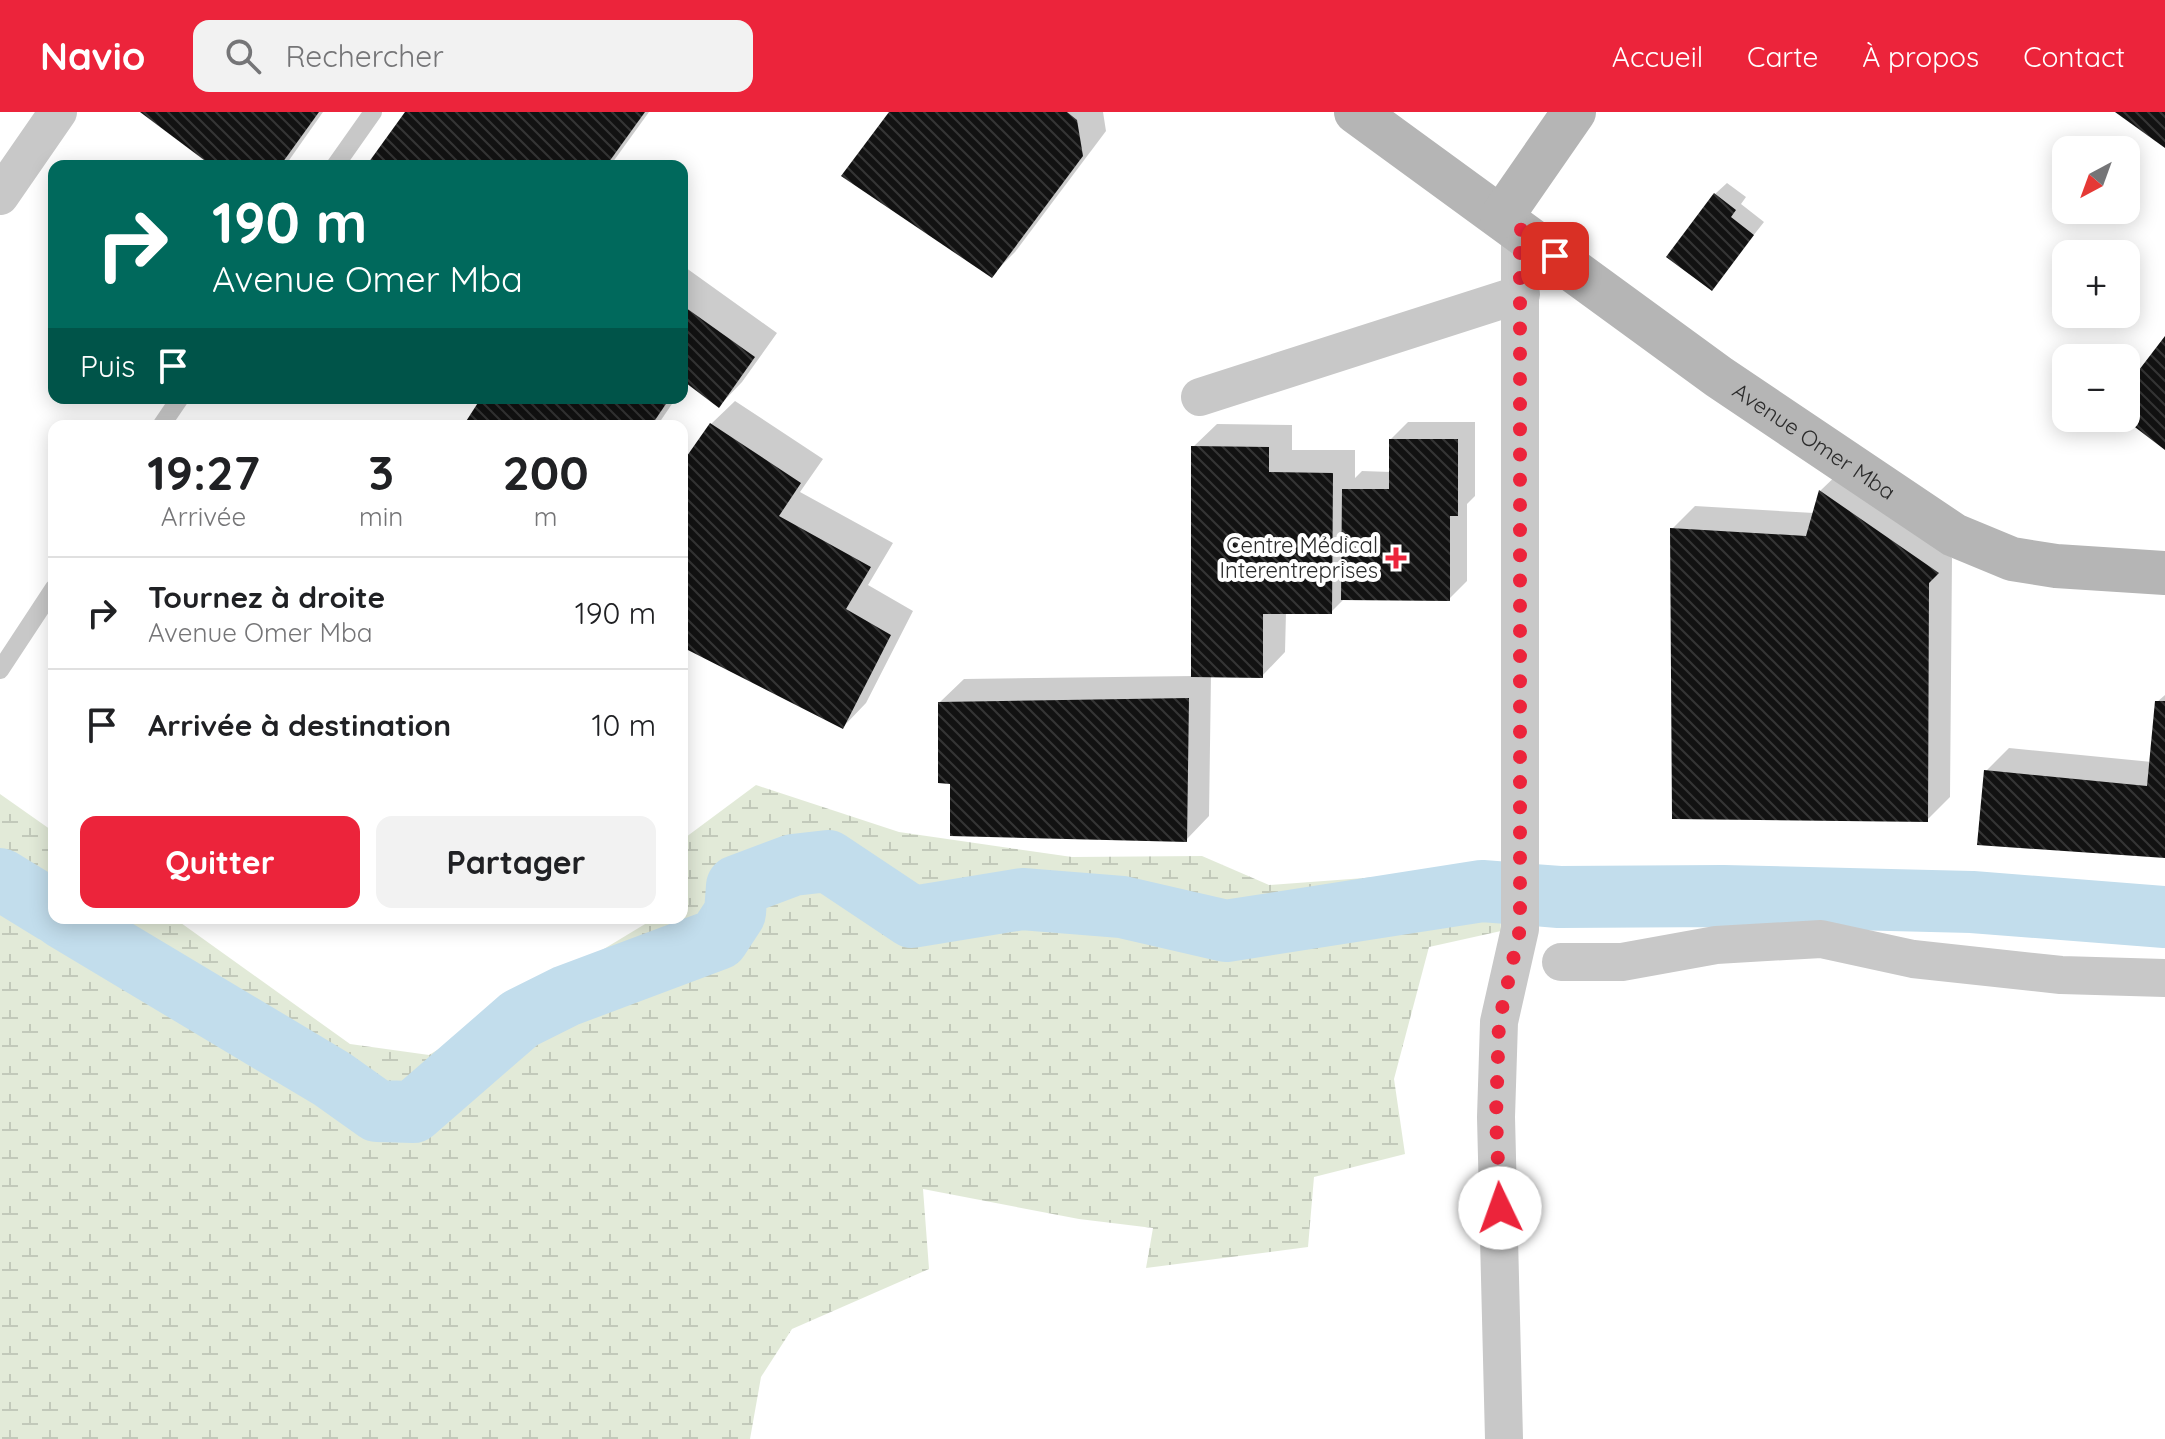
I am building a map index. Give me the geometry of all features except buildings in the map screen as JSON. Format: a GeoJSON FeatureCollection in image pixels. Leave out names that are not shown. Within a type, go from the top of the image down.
{"type":"FeatureCollection","features":[{"type":"Feature","properties":{"kind":"street"},"geometry":{"type":"LineString","coordinates":[[0,196],[58,112]]}},
{"type":"Feature","properties":{"kind":"street","name":"Avenue Omer Mba"},"geometry":{"type":"LineString","coordinates":[[1356,112],[1719,377],[1954,535],[2012,559],[2056,566],[2165,573]]}},
{"type":"Feature","properties":{"kind":"street"},"geometry":{"type":"LineString","coordinates":[[1504,1439],[1497,1101],[1499,1022],[1520,929],[1521,866],[1521,294],[1511,223],[1574,112]]}},
{"type":"Feature","properties":{"kind":"street"},"geometry":{"type":"LineString","coordinates":[[1200,397],[1521,294]]}},
{"type":"Feature","properties":{"kind":"street"},"geometry":{"type":"LineString","coordinates":[[1561,962],[1622,962],[1716,945],[1821,939],[1913,959],[2061,975],[2165,978]]}},
{"type":"Feature","properties":{"kind":"lane"},"geometry":{"type":"LineString","coordinates":[[339,160],[373,112]]}},
{"type":"Feature","properties":{"kind":"lane"},"geometry":{"type":"LineString","coordinates":[[0,670],[48,597]]}},
{"type":"Feature","properties":{"kind":"green space"},"geometry":{"type":"Polygon","coordinates":[[[756,785],[899,832],[1072,857],[1202,856],[1269,885],[1499,868],[1501,931],[1429,947],[1394,1079],[1405,1154],[1314,1177],[1308,1247],[1146,1268],[1153,1228],[1079,1219],[923,1189],[929,1269],[792,1329],[761,1377],[750,1439],[0,1439],[0,794],[48,828],[48,924],[182,924],[350,1044],[429,1055],[645,924],[688,924],[688,836],[756,785]]]}},
{"type":"Feature","properties":{"kind":"waterway"},"geometry":{"type":"LineString","coordinates":[[73,924],[332,1079],[377,1111],[413,1112],[520,1019],[566,996],[718,939],[735,913],[737,886],[793,865],[828,861],[912,917],[1022,899],[1122,907],[1226,931],[1482,891],[1559,897],[1723,896],[1972,902],[2165,917]]}},
{"type":"Feature","properties":{"kind":"waterway"},"geometry":{"type":"LineString","coordinates":[[0,879],[48,908]]}},
{"type":"Feature","properties":{"kind":"place","name":"Centre Médical Interentreprises"},"geometry":{"type":"Point","coordinates":[1396,558]}},
{"type":"Feature","properties":{"kind":"route"},"geometry":{"type":"LineString","coordinates":[[1500,1208],[1496,1117],[1499,1022],[1520,929],[1520,229],[1555,256]]}}]}
